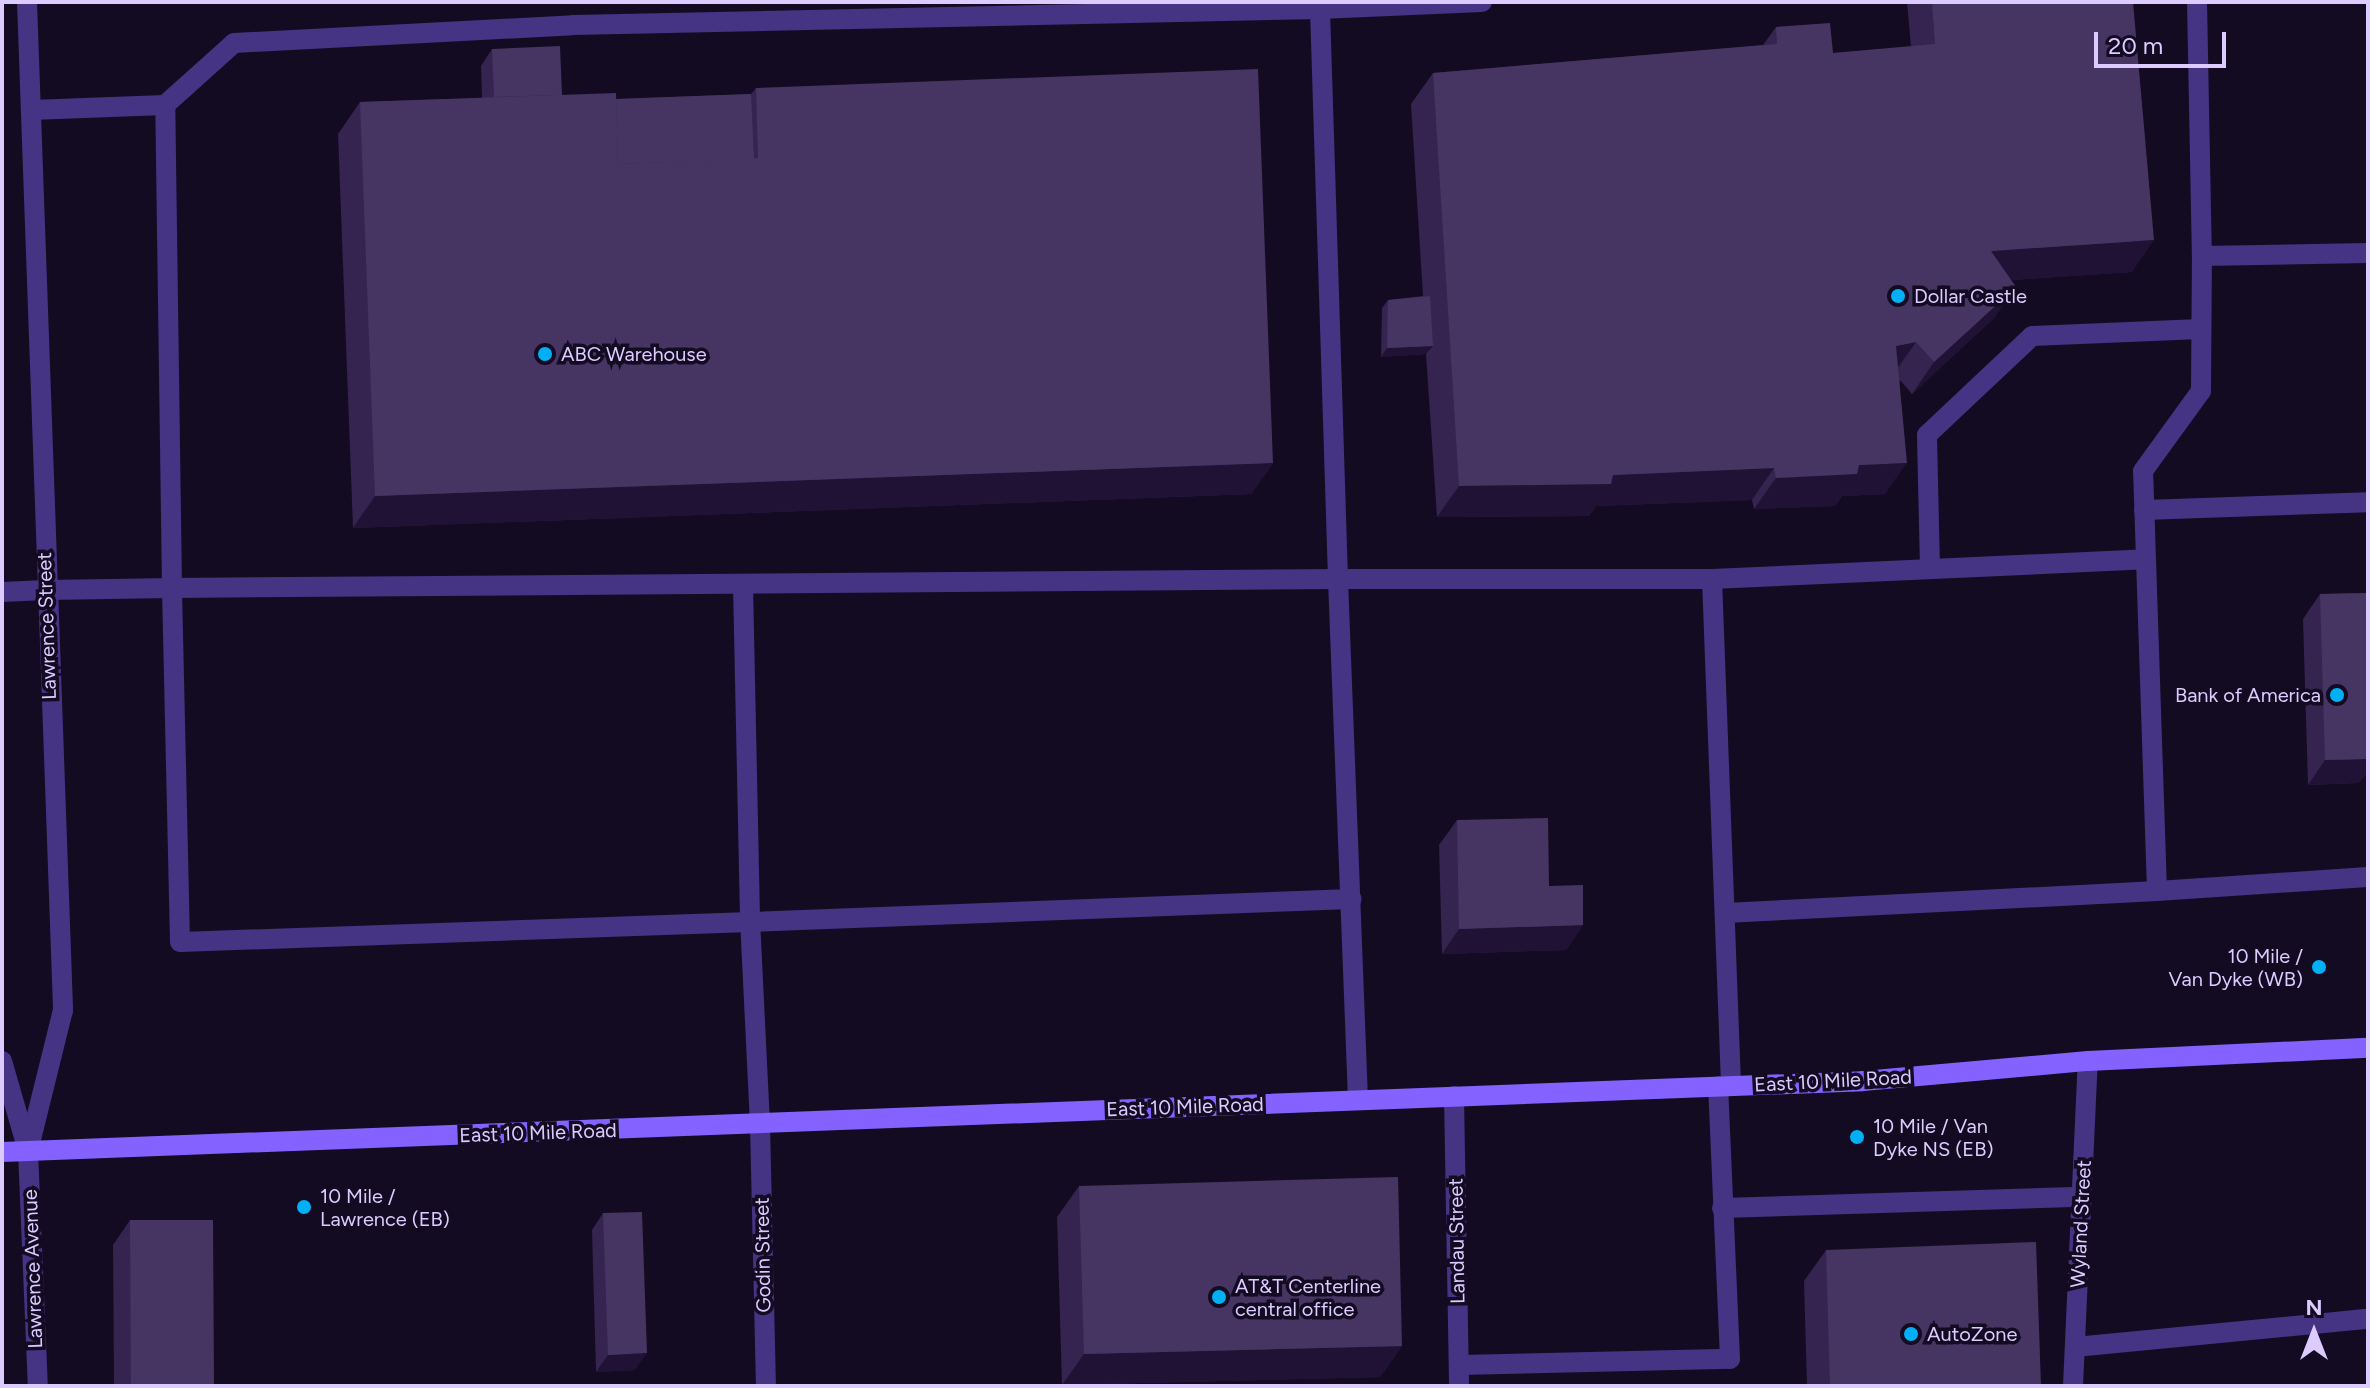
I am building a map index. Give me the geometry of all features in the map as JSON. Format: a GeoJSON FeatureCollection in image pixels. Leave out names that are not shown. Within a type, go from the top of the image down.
{"type":"FeatureCollection","features":[{"type":"Feature","properties":{"kind":"main road","name":"East 10 Mile Road"},"geometry":{"type":"LineString","coordinates":[[2,1152],[1863,1081],[2088,1061],[2368,1048]]}},
{"type":"Feature","properties":{"kind":"street","name":"Lawrence Street"},"geometry":{"type":"LineString","coordinates":[[27,2],[63,1010],[28,1151]]}},
{"type":"Feature","properties":{"kind":"street"},"geometry":{"type":"LineString","coordinates":[[31,110],[165,105],[234,43],[573,25],[1320,9],[1482,2]]}},
{"type":"Feature","properties":{"kind":"street"},"geometry":{"type":"LineString","coordinates":[[2157,891],[2143,471],[2201,391],[2197,2]]}},
{"type":"Feature","properties":{"kind":"street"},"geometry":{"type":"LineString","coordinates":[[1320,9],[1358,1100]]}},
{"type":"Feature","properties":{"kind":"street"},"geometry":{"type":"LineString","coordinates":[[165,105],[180,942],[1352,899]]}},
{"type":"Feature","properties":{"kind":"street"},"geometry":{"type":"LineString","coordinates":[[2202,256],[2368,253]]}},
{"type":"Feature","properties":{"kind":"street"},"geometry":{"type":"LineString","coordinates":[[1930,569],[1927,435],[2032,336],[2201,329]]}},
{"type":"Feature","properties":{"kind":"street"},"geometry":{"type":"LineString","coordinates":[[2144,510],[2368,502]]}},
{"type":"Feature","properties":{"kind":"street"},"geometry":{"type":"LineString","coordinates":[[2,592],[1338,579],[1712,579],[2146,559]]}},
{"type":"Feature","properties":{"kind":"street"},"geometry":{"type":"LineString","coordinates":[[1459,1376],[1730,1359],[1722,1208],[1725,913],[1712,579]]}},
{"type":"Feature","properties":{"kind":"street","name":"Godin Street"},"geometry":{"type":"LineString","coordinates":[[743,584],[750,922],[760,1124],[766,1386]]}},
{"type":"Feature","properties":{"kind":"street"},"geometry":{"type":"LineString","coordinates":[[1725,913],[2368,877]]}},
{"type":"Feature","properties":{"kind":"street"},"geometry":{"type":"LineString","coordinates":[[2,1061],[28,1151]]}},
{"type":"Feature","properties":{"kind":"street","name":"Wyland Street"},"geometry":{"type":"LineString","coordinates":[[2073,1386],[2088,1061]]}},
{"type":"Feature","properties":{"kind":"street","name":"Landau Street"},"geometry":{"type":"LineString","coordinates":[[1454,1096],[1459,1376]]}},
{"type":"Feature","properties":{"kind":"street","name":"Lawrence Avenue"},"geometry":{"type":"LineString","coordinates":[[28,1151],[38,1386]]}},
{"type":"Feature","properties":{"kind":"street"},"geometry":{"type":"LineString","coordinates":[[1722,1208],[2082,1197]]}},
{"type":"Feature","properties":{"kind":"street"},"geometry":{"type":"LineString","coordinates":[[2075,1347],[2368,1319]]}},
{"type":"Feature","properties":{"kind":"building"},"geometry":{"type":"Polygon","coordinates":[[[1932,2],[2133,2],[2154,240],[1991,251],[2016,287],[1934,362],[1916,342],[1896,346],[1907,463],[1859,465],[1857,474],[1776,478],[1774,468],[1613,475],[1611,484],[1459,486],[1433,73],[1777,44],[1776,27],[1830,23],[1833,53],[1935,44],[1932,2]]]}},
{"type":"Feature","properties":{"kind":"building"},"geometry":{"type":"Polygon","coordinates":[[[560,46],[562,95],[494,97],[492,49],[560,46]]]}},
{"type":"Feature","properties":{"kind":"building"},"geometry":{"type":"Polygon","coordinates":[[[1258,69],[1273,463],[375,496],[360,102],[616,93],[618,164],[758,158],[756,88],[1258,69]]]}},
{"type":"Feature","properties":{"kind":"building"},"geometry":{"type":"Polygon","coordinates":[[[751,94],[754,159],[618,164],[616,99],[751,94]]]}},
{"type":"Feature","properties":{"kind":"building"},"geometry":{"type":"Polygon","coordinates":[[[1430,296],[1433,346],[1387,348],[1388,300],[1430,296]]]}},
{"type":"Feature","properties":{"kind":"building","name":"Bank of America"},"geometry":{"type":"Polygon","coordinates":[[[2368,593],[2368,759],[2325,760],[2320,594],[2368,593]]]}},
{"type":"Feature","properties":{"kind":"building"},"geometry":{"type":"Polygon","coordinates":[[[1548,818],[1549,886],[1583,885],[1583,925],[1459,929],[1457,820],[1548,818]]]}},
{"type":"Feature","properties":{"kind":"building","name":"AT&T Centerline central office"},"geometry":{"type":"Polygon","coordinates":[[[1398,1177],[1402,1346],[1084,1354],[1079,1186],[1398,1177]]]}},
{"type":"Feature","properties":{"kind":"building"},"geometry":{"type":"Polygon","coordinates":[[[642,1212],[647,1353],[608,1355],[603,1213],[642,1212]]]}},
{"type":"Feature","properties":{"kind":"building"},"geometry":{"type":"Polygon","coordinates":[[[130,1220],[213,1220],[214,1386],[131,1386],[130,1220]]]}},
{"type":"Feature","properties":{"kind":"building","name":"AutoZone"},"geometry":{"type":"Polygon","coordinates":[[[2036,1242],[2041,1386],[1830,1386],[1826,1250],[2036,1242]]]}},
{"type":"Feature","properties":{"kind":"place","name":"Dollar Castle"},"geometry":{"type":"Point","coordinates":[1898,296]}},
{"type":"Feature","properties":{"kind":"place","name":"ABC Warehouse"},"geometry":{"type":"Point","coordinates":[545,354]}},
{"type":"Feature","properties":{"kind":"place","name":"Bank of America"},"geometry":{"type":"Point","coordinates":[2337,695]}},
{"type":"Feature","properties":{"kind":"place","name":"10 Mile / Van Dyke (WB)"},"geometry":{"type":"Point","coordinates":[2319,967]}},
{"type":"Feature","properties":{"kind":"place","name":"10 Mile / Van Dyke NS (EB)"},"geometry":{"type":"Point","coordinates":[1857,1137]}},
{"type":"Feature","properties":{"kind":"place","name":"10 Mile / Lawrence (EB)"},"geometry":{"type":"Point","coordinates":[304,1207]}},
{"type":"Feature","properties":{"kind":"place","name":"AT&T Centerline central office"},"geometry":{"type":"Point","coordinates":[1219,1297]}},
{"type":"Feature","properties":{"kind":"place","name":"AutoZone"},"geometry":{"type":"Point","coordinates":[1911,1334]}}]}
